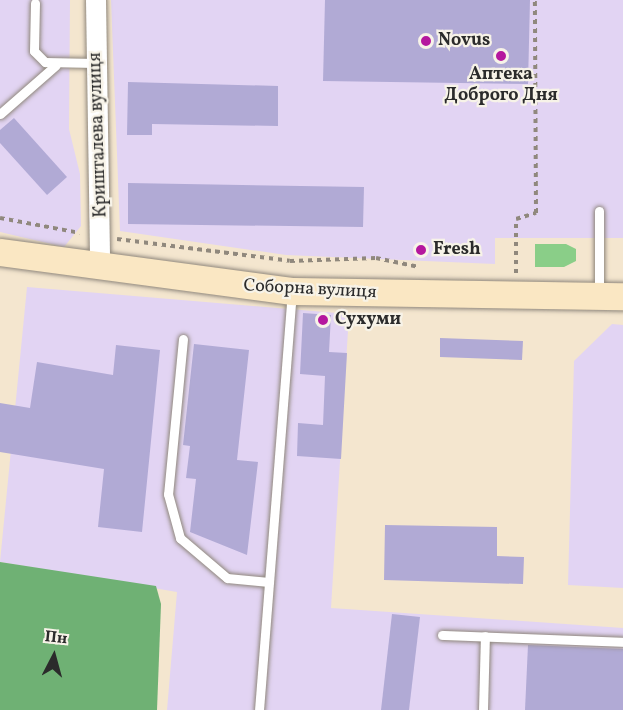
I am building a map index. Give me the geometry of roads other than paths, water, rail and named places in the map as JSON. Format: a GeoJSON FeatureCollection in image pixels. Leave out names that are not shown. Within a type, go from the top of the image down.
{"type":"FeatureCollection","features":[{"type":"Feature","properties":{"kind":"main road","name":"Соборна вулиця"},"geometry":{"type":"LineString","coordinates":[[0,252],[100,269],[292,291],[611,296]]}},
{"type":"Feature","properties":{"kind":"street","name":"Кришталева вулиця"},"geometry":{"type":"LineString","coordinates":[[96,0],[102,237],[100,269]]}},
{"type":"Feature","properties":{"kind":"lane"},"geometry":{"type":"LineString","coordinates":[[35,3],[34,51],[56,65],[96,63]]}},
{"type":"Feature","properties":{"kind":"lane"},"geometry":{"type":"LineString","coordinates":[[0,114],[56,65]]}},
{"type":"Feature","properties":{"kind":"lane"},"geometry":{"type":"LineString","coordinates":[[598,211],[611,296]]}},
{"type":"Feature","properties":{"kind":"lane"},"geometry":{"type":"LineString","coordinates":[[259,710],[292,291]]}},
{"type":"Feature","properties":{"kind":"lane"},"geometry":{"type":"LineString","coordinates":[[183,339],[168,494],[180,538],[227,578],[269,582]]}},
{"type":"Feature","properties":{"kind":"lane"},"geometry":{"type":"LineString","coordinates":[[442,635],[623,642]]}},
{"type":"Feature","properties":{"kind":"lane"},"geometry":{"type":"LineString","coordinates":[[483,710],[485,636]]}},
{"type":"Feature","properties":{"kind":"place","name":"Novus"},"geometry":{"type":"Point","coordinates":[426,41]}},
{"type":"Feature","properties":{"kind":"place","name":"Аптека Доброго Дня"},"geometry":{"type":"Point","coordinates":[501,56]}},
{"type":"Feature","properties":{"kind":"place","name":"Fresh"},"geometry":{"type":"Point","coordinates":[421,250]}},
{"type":"Feature","properties":{"kind":"place","name":"Сухуми"},"geometry":{"type":"Point","coordinates":[323,320]}}]}
